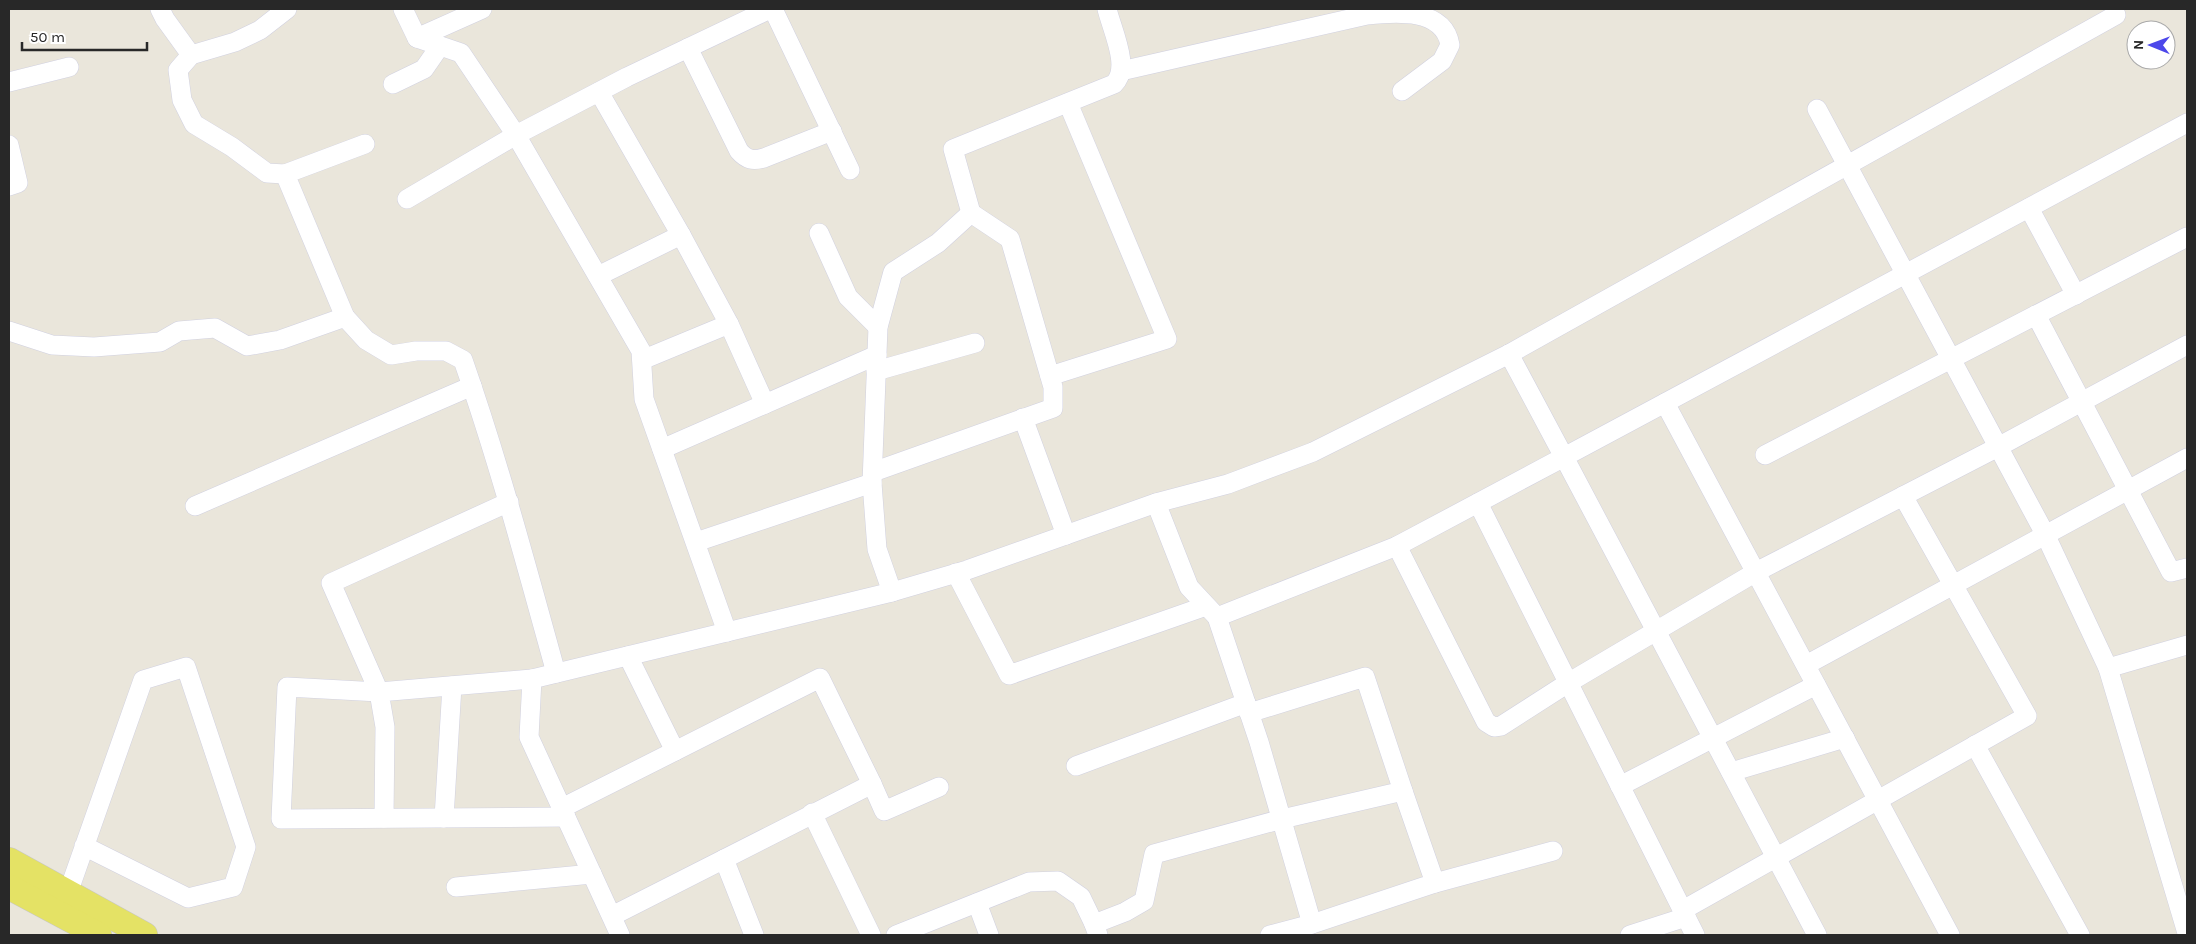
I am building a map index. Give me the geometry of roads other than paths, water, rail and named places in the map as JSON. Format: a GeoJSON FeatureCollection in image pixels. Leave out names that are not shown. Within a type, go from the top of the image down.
{"type":"FeatureCollection","features":[{"type":"Feature","properties":{"kind":"main road"},"geometry":{"type":"LineString","coordinates":[[9,860],[145,935]]}},
{"type":"Feature","properties":{"kind":"main road"},"geometry":{"type":"LineString","coordinates":[[9,887],[99,935]]}},
{"type":"Feature","properties":{"kind":"street"},"geometry":{"type":"LineString","coordinates":[[160,9],[191,55]]}},
{"type":"Feature","properties":{"kind":"street"},"geometry":{"type":"LineString","coordinates":[[403,9],[416,38],[461,53],[516,135],[641,351],[644,399],[727,632]]}},
{"type":"Feature","properties":{"kind":"street"},"geometry":{"type":"LineString","coordinates":[[416,38],[482,9]]}},
{"type":"Feature","properties":{"kind":"street"},"geometry":{"type":"LineString","coordinates":[[406,199],[516,135],[688,48],[771,9],[850,170]]}},
{"type":"Feature","properties":{"kind":"street"},"geometry":{"type":"LineString","coordinates":[[696,542],[1053,408],[1053,387],[1010,239],[971,213],[954,149],[1114,84],[1119,79],[1121,61],[1107,9]]}},
{"type":"Feature","properties":{"kind":"street"},"geometry":{"type":"LineString","coordinates":[[283,10],[260,30],[235,42],[191,55],[178,70],[182,100],[194,124],[232,147],[266,173],[285,174],[366,144]]}},
{"type":"Feature","properties":{"kind":"street"},"geometry":{"type":"LineString","coordinates":[[1121,71],[1368,15],[1402,12],[1441,25],[1446,31],[1450,45],[1442,61],[1402,91]]}},
{"type":"Feature","properties":{"kind":"street"},"geometry":{"type":"LineString","coordinates":[[939,786],[884,811],[820,678],[675,751],[564,813],[444,818],[281,819],[287,687],[379,692],[532,679],[892,592],[956,573],[1156,503],[1228,484],[1313,452],[1510,354],[2116,15]]}},
{"type":"Feature","properties":{"kind":"street"},"geometry":{"type":"LineString","coordinates":[[393,84],[424,69],[440,46]]}},
{"type":"Feature","properties":{"kind":"street"},"geometry":{"type":"LineString","coordinates":[[688,48],[739,151],[745,158],[757,160],[764,158],[832,131]]}},
{"type":"Feature","properties":{"kind":"street"},"geometry":{"type":"LineString","coordinates":[[9,82],[69,67]]}},
{"type":"Feature","properties":{"kind":"street"},"geometry":{"type":"LineString","coordinates":[[599,92],[729,324],[765,404]]}},
{"type":"Feature","properties":{"kind":"street"},"geometry":{"type":"LineString","coordinates":[[1050,376],[1168,339],[1068,103]]}},
{"type":"Feature","properties":{"kind":"street"},"geometry":{"type":"LineString","coordinates":[[1817,109],[2045,534],[2108,668],[2187,932],[2181,935]]}},
{"type":"Feature","properties":{"kind":"street"},"geometry":{"type":"LineString","coordinates":[[956,573],[1009,675],[1212,612],[1398,546],[2187,123]]}},
{"type":"Feature","properties":{"kind":"street"},"geometry":{"type":"LineString","coordinates":[[9,145],[18,183],[9,186]]}},
{"type":"Feature","properties":{"kind":"street"},"geometry":{"type":"LineString","coordinates":[[285,174],[345,317],[366,340],[391,355],[416,351],[446,351],[463,360],[530,574],[556,673]]}},
{"type":"Feature","properties":{"kind":"street"},"geometry":{"type":"LineString","coordinates":[[2029,208],[2076,295]]}},
{"type":"Feature","properties":{"kind":"street"},"geometry":{"type":"LineString","coordinates":[[892,592],[876,549],[873,477],[878,327],[893,272],[938,243],[971,213]]}},
{"type":"Feature","properties":{"kind":"street"},"geometry":{"type":"LineString","coordinates":[[819,233],[848,297],[878,327]]}},
{"type":"Feature","properties":{"kind":"street"},"geometry":{"type":"LineString","coordinates":[[598,276],[681,236]]}},
{"type":"Feature","properties":{"kind":"street"},"geometry":{"type":"LineString","coordinates":[[1765,455],[2187,237]]}},
{"type":"Feature","properties":{"kind":"street"},"geometry":{"type":"LineString","coordinates":[[2036,316],[2172,572],[2187,568]]}},
{"type":"Feature","properties":{"kind":"street"},"geometry":{"type":"LineString","coordinates":[[9,330],[52,345],[94,347],[160,342],[179,331],[215,328],[248,346],[280,340],[345,317]]}},
{"type":"Feature","properties":{"kind":"street"},"geometry":{"type":"LineString","coordinates":[[642,360],[729,324]]}},
{"type":"Feature","properties":{"kind":"street"},"geometry":{"type":"LineString","coordinates":[[662,449],[765,404],[877,363],[975,343]]}},
{"type":"Feature","properties":{"kind":"street"},"geometry":{"type":"LineString","coordinates":[[1398,546],[1489,726],[1501,726],[1568,683],[1756,572],[1998,447],[2187,345]]}},
{"type":"Feature","properties":{"kind":"street"},"geometry":{"type":"LineString","coordinates":[[1510,354],[1817,935]]}},
{"type":"Feature","properties":{"kind":"street"},"geometry":{"type":"LineString","coordinates":[[196,506],[472,386]]}},
{"type":"Feature","properties":{"kind":"street"},"geometry":{"type":"LineString","coordinates":[[1665,403],[1950,935]]}},
{"type":"Feature","properties":{"kind":"street"},"geometry":{"type":"LineString","coordinates":[[1023,418],[1066,535]]}},
{"type":"Feature","properties":{"kind":"street"},"geometry":{"type":"LineString","coordinates":[[1806,665],[2187,458]]}},
{"type":"Feature","properties":{"kind":"street"},"geometry":{"type":"LineString","coordinates":[[1630,935],[1684,914],[1776,858],[2027,716],[1903,496]]}},
{"type":"Feature","properties":{"kind":"street"},"geometry":{"type":"LineString","coordinates":[[384,818],[385,726],[379,692],[331,583],[508,502]]}},
{"type":"Feature","properties":{"kind":"street"},"geometry":{"type":"LineString","coordinates":[[1156,503],[1188,587],[1212,612],[1248,708],[1312,924]]}},
{"type":"Feature","properties":{"kind":"street"},"geometry":{"type":"LineString","coordinates":[[1478,503],[1695,935]]}},
{"type":"Feature","properties":{"kind":"street"},"geometry":{"type":"LineString","coordinates":[[2108,668],[2187,645]]}},
{"type":"Feature","properties":{"kind":"street"},"geometry":{"type":"LineString","coordinates":[[628,656],[675,751]]}},
{"type":"Feature","properties":{"kind":"street"},"geometry":{"type":"LineString","coordinates":[[68,892],[84,846],[143,680],[186,667],[246,847],[233,887],[188,898],[84,846]]}},
{"type":"Feature","properties":{"kind":"street"},"geometry":{"type":"LineString","coordinates":[[1076,766],[1248,708],[1365,677],[1435,883]]}},
{"type":"Feature","properties":{"kind":"street"},"geometry":{"type":"LineString","coordinates":[[532,679],[529,736],[620,935]]}},
{"type":"Feature","properties":{"kind":"street"},"geometry":{"type":"LineString","coordinates":[[1620,786],[1816,685]]}},
{"type":"Feature","properties":{"kind":"street"},"geometry":{"type":"LineString","coordinates":[[444,818],[452,686]]}},
{"type":"Feature","properties":{"kind":"street"},"geometry":{"type":"LineString","coordinates":[[1731,772],[1845,738]]}},
{"type":"Feature","properties":{"kind":"street"},"geometry":{"type":"LineString","coordinates":[[1976,745],[2080,935]]}},
{"type":"Feature","properties":{"kind":"street"},"geometry":{"type":"LineString","coordinates":[[612,916],[872,784]]}},
{"type":"Feature","properties":{"kind":"street"},"geometry":{"type":"LineString","coordinates":[[896,935],[1029,882],[1058,881],[1081,897],[1096,930],[1144,901],[1154,854],[1282,820],[1403,791]]}},
{"type":"Feature","properties":{"kind":"street"},"geometry":{"type":"LineString","coordinates":[[812,813],[871,935]]}},
{"type":"Feature","properties":{"kind":"street"},"geometry":{"type":"LineString","coordinates":[[1270,935],[1312,924],[1435,883],[1553,851]]}},
{"type":"Feature","properties":{"kind":"street"},"geometry":{"type":"LineString","coordinates":[[724,859],[754,935]]}},
{"type":"Feature","properties":{"kind":"street"},"geometry":{"type":"LineString","coordinates":[[456,887],[592,874]]}},
{"type":"Feature","properties":{"kind":"street"},"geometry":{"type":"LineString","coordinates":[[976,903],[989,935]]}}]}
